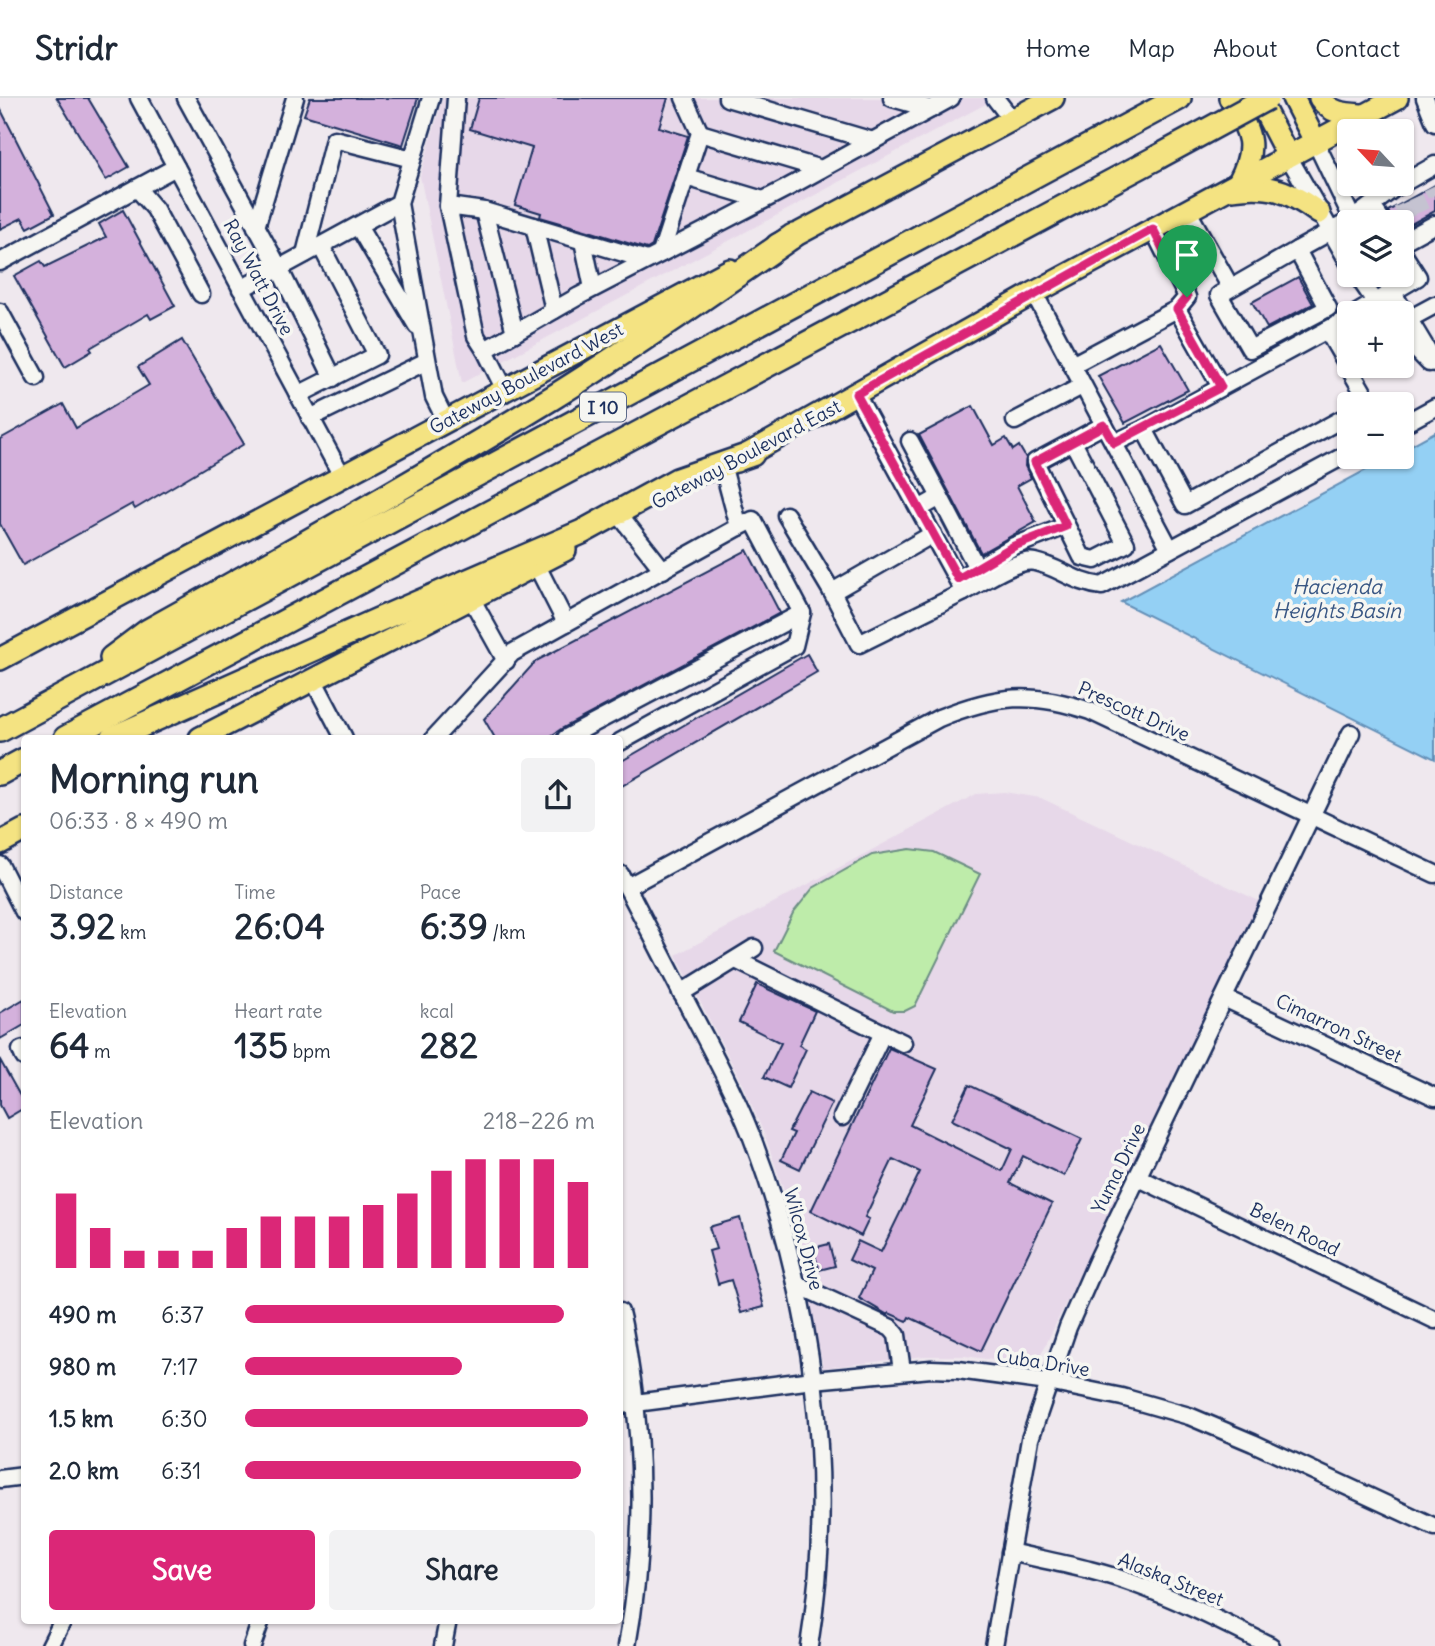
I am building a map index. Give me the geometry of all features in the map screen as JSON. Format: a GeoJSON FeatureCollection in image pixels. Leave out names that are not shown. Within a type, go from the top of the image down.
{"type":"FeatureCollection","features":[{"type":"Feature","properties":{"kind":"highway","name":"I 10"},"geometry":{"type":"LineString","coordinates":[[0,730],[1179,98]]}},
{"type":"Feature","properties":{"kind":"highway","name":"I 10"},"geometry":{"type":"LineString","coordinates":[[72,735],[1267,98]]}},
{"type":"Feature","properties":{"kind":"highway"},"geometry":{"type":"LineString","coordinates":[[54,702],[148,631],[367,508],[553,397],[666,324],[793,236]]}},
{"type":"Feature","properties":{"kind":"highway"},"geometry":{"type":"LineString","coordinates":[[120,735],[620,516],[677,480],[752,454]]}},
{"type":"Feature","properties":{"kind":"highway"},"geometry":{"type":"LineString","coordinates":[[0,774],[21,762]]}},
{"type":"Feature","properties":{"kind":"highway"},"geometry":{"type":"LineString","coordinates":[[0,785],[21,777]]}},
{"type":"Feature","properties":{"kind":"main road","name":"Gateway Boulevard West"},"geometry":{"type":"LineString","coordinates":[[0,659],[1053,98]]}},
{"type":"Feature","properties":{"kind":"main road"},"geometry":{"type":"LineString","coordinates":[[1230,98],[1252,142],[1249,164],[1232,186]]}},
{"type":"Feature","properties":{"kind":"main road"},"geometry":{"type":"LineString","coordinates":[[1258,98],[1288,156]]}},
{"type":"Feature","properties":{"kind":"main road"},"geometry":{"type":"LineString","coordinates":[[1293,98],[1315,141]]}},
{"type":"Feature","properties":{"kind":"main road"},"geometry":{"type":"LineString","coordinates":[[1320,98],[1337,113],[1349,119]]}},
{"type":"Feature","properties":{"kind":"main road","name":"Gateway Boulevard East"},"geometry":{"type":"LineString","coordinates":[[1363,119],[1397,98]]}},
{"type":"Feature","properties":{"kind":"main road","name":"Gateway Boulevard East"},"geometry":{"type":"LineString","coordinates":[[752,454],[1034,293],[1337,132]]}},
{"type":"Feature","properties":{"kind":"main road"},"geometry":{"type":"LineString","coordinates":[[1232,186],[1282,189],[1297,196],[1319,213]]}},
{"type":"Feature","properties":{"kind":"main road"},"geometry":{"type":"LineString","coordinates":[[206,735],[537,564],[620,516]]}},
{"type":"Feature","properties":{"kind":"main road"},"geometry":{"type":"LineString","coordinates":[[0,843],[21,832]]}},
{"type":"Feature","properties":{"kind":"street","name":"Ray Watt Drive"},"geometry":{"type":"LineString","coordinates":[[139,98],[342,476]]}},
{"type":"Feature","properties":{"kind":"street"},"geometry":{"type":"LineString","coordinates":[[186,98],[279,268],[333,377]]}},
{"type":"Feature","properties":{"kind":"street"},"geometry":{"type":"LineString","coordinates":[[256,227],[295,98]]}},
{"type":"Feature","properties":{"kind":"street"},"geometry":{"type":"LineString","coordinates":[[430,98],[399,203],[434,397],[446,421]]}},
{"type":"Feature","properties":{"kind":"street"},"geometry":{"type":"LineString","coordinates":[[456,98],[448,206],[476,336],[505,390]]}},
{"type":"Feature","properties":{"kind":"street"},"geometry":{"type":"LineString","coordinates":[[654,257],[686,177],[700,133],[684,98]]}},
{"type":"Feature","properties":{"kind":"street"},"geometry":{"type":"LineString","coordinates":[[727,98],[873,141]]}},
{"type":"Feature","properties":{"kind":"street"},"geometry":{"type":"LineString","coordinates":[[892,98],[931,109]]}},
{"type":"Feature","properties":{"kind":"street"},"geometry":{"type":"LineString","coordinates":[[485,350],[593,288],[951,98]]}},
{"type":"Feature","properties":{"kind":"street"},"geometry":{"type":"LineString","coordinates":[[995,98],[1013,120]]}},
{"type":"Feature","properties":{"kind":"street"},"geometry":{"type":"LineString","coordinates":[[1425,98],[1435,123]]}},
{"type":"Feature","properties":{"kind":"street"},"geometry":{"type":"LineString","coordinates":[[700,133],[821,169]]}},
{"type":"Feature","properties":{"kind":"street"},"geometry":{"type":"LineString","coordinates":[[305,254],[334,139],[412,159]]}},
{"type":"Feature","properties":{"kind":"street"},"geometry":{"type":"LineString","coordinates":[[1315,141],[1348,210]]}},
{"type":"Feature","properties":{"kind":"street"},"geometry":{"type":"LineString","coordinates":[[1288,156],[1337,243]]}},
{"type":"Feature","properties":{"kind":"street"},"geometry":{"type":"LineString","coordinates":[[0,262],[176,167]]}},
{"type":"Feature","properties":{"kind":"street"},"geometry":{"type":"LineString","coordinates":[[1429,168],[1431,187]]}},
{"type":"Feature","properties":{"kind":"street"},"geometry":{"type":"LineString","coordinates":[[686,177],[763,200]]}},
{"type":"Feature","properties":{"kind":"street"},"geometry":{"type":"LineString","coordinates":[[136,188],[155,209],[201,294]]}},
{"type":"Feature","properties":{"kind":"street"},"geometry":{"type":"LineString","coordinates":[[1367,210],[1383,196]]}},
{"type":"Feature","properties":{"kind":"street"},"geometry":{"type":"LineString","coordinates":[[1403,196],[1408,200]]}},
{"type":"Feature","properties":{"kind":"street"},"geometry":{"type":"LineString","coordinates":[[241,289],[399,203]]}},
{"type":"Feature","properties":{"kind":"street"},"geometry":{"type":"LineString","coordinates":[[448,206],[484,211],[583,241],[654,257]]}},
{"type":"Feature","properties":{"kind":"street"},"geometry":{"type":"LineString","coordinates":[[1372,206],[1375,210]]}},
{"type":"Feature","properties":{"kind":"street"},"geometry":{"type":"LineString","coordinates":[[1187,210],[1231,288]]}},
{"type":"Feature","properties":{"kind":"street"},"geometry":{"type":"LineString","coordinates":[[484,211],[515,332]]}},
{"type":"Feature","properties":{"kind":"street"},"geometry":{"type":"LineString","coordinates":[[358,226],[423,337]]}},
{"type":"Feature","properties":{"kind":"street"},"geometry":{"type":"LineString","coordinates":[[534,226],[554,310]]}},
{"type":"Feature","properties":{"kind":"street"},"geometry":{"type":"LineString","coordinates":[[1072,365],[1177,309],[1187,297],[1153,229]]}},
{"type":"Feature","properties":{"kind":"street"},"geometry":{"type":"LineString","coordinates":[[1297,250],[1328,308],[1250,349],[1219,295],[1297,250],[1337,229]]}},
{"type":"Feature","properties":{"kind":"street"},"geometry":{"type":"LineString","coordinates":[[583,241],[593,288]]}},
{"type":"Feature","properties":{"kind":"street"},"geometry":{"type":"LineString","coordinates":[[321,246],[390,379]]}},
{"type":"Feature","properties":{"kind":"street"},"geometry":{"type":"LineString","coordinates":[[1389,287],[1398,301]]}},
{"type":"Feature","properties":{"kind":"street"},"geometry":{"type":"LineString","coordinates":[[1385,301],[1401,287]]}},
{"type":"Feature","properties":{"kind":"street"},"geometry":{"type":"LineString","coordinates":[[1034,293],[1170,549]]}},
{"type":"Feature","properties":{"kind":"street"},"geometry":{"type":"LineString","coordinates":[[1414,316],[1435,305]]}},
{"type":"Feature","properties":{"kind":"street"},"geometry":{"type":"LineString","coordinates":[[1177,309],[1221,387]]}},
{"type":"Feature","properties":{"kind":"street"},"geometry":{"type":"LineString","coordinates":[[0,312],[36,378]]}},
{"type":"Feature","properties":{"kind":"street"},"geometry":{"type":"LineString","coordinates":[[1114,443],[1337,324]]}},
{"type":"Feature","properties":{"kind":"street"},"geometry":{"type":"LineString","coordinates":[[1414,327],[1435,363]]}},
{"type":"Feature","properties":{"kind":"street"},"geometry":{"type":"LineString","coordinates":[[1326,330],[1363,392]]}},
{"type":"Feature","properties":{"kind":"street"},"geometry":{"type":"LineString","coordinates":[[1414,347],[1435,368]]}},
{"type":"Feature","properties":{"kind":"street"},"geometry":{"type":"LineString","coordinates":[[298,395],[377,355]]}},
{"type":"Feature","properties":{"kind":"street"},"geometry":{"type":"LineString","coordinates":[[310,418],[427,361]]}},
{"type":"Feature","properties":{"kind":"street"},"geometry":{"type":"LineString","coordinates":[[1015,421],[1082,386]]}},
{"type":"Feature","properties":{"kind":"street"},"geometry":{"type":"LineString","coordinates":[[856,394],[961,585]]}},
{"type":"Feature","properties":{"kind":"street"},"geometry":{"type":"LineString","coordinates":[[1414,418],[1435,407]]}},
{"type":"Feature","properties":{"kind":"street"},"geometry":{"type":"LineString","coordinates":[[1144,429],[1185,505],[1337,423]]}},
{"type":"Feature","properties":{"kind":"street"},"geometry":{"type":"LineString","coordinates":[[1073,442],[1126,544],[1095,560],[1082,557],[1035,462],[1104,425]]}},
{"type":"Feature","properties":{"kind":"street"},"geometry":{"type":"LineString","coordinates":[[910,441],[977,568]]}},
{"type":"Feature","properties":{"kind":"street"},"geometry":{"type":"LineString","coordinates":[[786,515],[832,592],[859,644],[961,585],[1020,562],[1034,561],[1086,584],[1102,586],[1337,459]]}},
{"type":"Feature","properties":{"kind":"street"},"geometry":{"type":"LineString","coordinates":[[722,466],[739,527]]}},
{"type":"Feature","properties":{"kind":"street"},"geometry":{"type":"LineString","coordinates":[[919,509],[940,498]]}},
{"type":"Feature","properties":{"kind":"street"},"geometry":{"type":"LineString","coordinates":[[620,516],[663,570]]}},
{"type":"Feature","properties":{"kind":"street"},"geometry":{"type":"LineString","coordinates":[[438,735],[513,653],[753,520],[802,613],[794,646],[623,740]]}},
{"type":"Feature","properties":{"kind":"street"},"geometry":{"type":"LineString","coordinates":[[961,585],[977,568],[1014,546],[1066,526]]}},
{"type":"Feature","properties":{"kind":"street"},"geometry":{"type":"LineString","coordinates":[[832,592],[933,534]]}},
{"type":"Feature","properties":{"kind":"street"},"geometry":{"type":"LineString","coordinates":[[537,564],[566,623]]}},
{"type":"Feature","properties":{"kind":"street"},"geometry":{"type":"LineString","coordinates":[[471,598],[506,661]]}},
{"type":"Feature","properties":{"kind":"street"},"geometry":{"type":"LineString","coordinates":[[572,735],[802,613]]}},
{"type":"Feature","properties":{"kind":"street"},"geometry":{"type":"LineString","coordinates":[[313,679],[342,735]]}},
{"type":"Feature","properties":{"kind":"street","name":"Prescott Drive"},"geometry":{"type":"LineString","coordinates":[[623,881],[939,718],[973,705],[1015,697],[1042,698],[1090,711],[1435,874]]}},
{"type":"Feature","properties":{"kind":"street","name":"Yuma Drive"},"geometry":{"type":"LineString","coordinates":[[994,1646],[1030,1439],[1048,1381],[1092,1272],[1351,733]]}},
{"type":"Feature","properties":{"kind":"street"},"geometry":{"type":"LineString","coordinates":[[0,866],[21,906]]}},
{"type":"Feature","properties":{"kind":"street","name":"Wilcox Drive"},"geometry":{"type":"LineString","coordinates":[[623,881],[726,1079],[750,1134],[791,1254],[813,1380],[820,1476],[820,1544],[815,1612],[809,1646]]}},
{"type":"Feature","properties":{"kind":"street"},"geometry":{"type":"LineString","coordinates":[[681,993],[754,948]]}},
{"type":"Feature","properties":{"kind":"street"},"geometry":{"type":"LineString","coordinates":[[736,960],[902,1043]]}},
{"type":"Feature","properties":{"kind":"street","name":"Cimarron Street"},"geometry":{"type":"LineString","coordinates":[[1224,998],[1435,1097]]}},
{"type":"Feature","properties":{"kind":"street"},"geometry":{"type":"LineString","coordinates":[[842,1117],[883,1033]]}},
{"type":"Feature","properties":{"kind":"street","name":"Belen Road"},"geometry":{"type":"LineString","coordinates":[[1137,1177],[1435,1320]]}},
{"type":"Feature","properties":{"kind":"street"},"geometry":{"type":"LineString","coordinates":[[796,1284],[891,1328],[897,1335],[902,1371]]}},
{"type":"Feature","properties":{"kind":"street"},"geometry":{"type":"LineString","coordinates":[[623,1324],[627,1404],[640,1459],[641,1529],[627,1646]]}},
{"type":"Feature","properties":{"kind":"street","name":"Cuba Drive"},"geometry":{"type":"LineString","coordinates":[[627,1404],[902,1371],[958,1370],[1048,1381],[1122,1397],[1189,1416],[1435,1527]]}},
{"type":"Feature","properties":{"kind":"street"},"geometry":{"type":"LineString","coordinates":[[0,1479],[21,1476]]}},
{"type":"Feature","properties":{"kind":"street","name":"Alaska Street"},"geometry":{"type":"LineString","coordinates":[[1010,1552],[1098,1572],[1133,1583],[1176,1600],[1271,1646]]}},
{"type":"Feature","properties":{"kind":"street"},"geometry":{"type":"LineString","coordinates":[[50,1646],[61,1624]]}},
{"type":"Feature","properties":{"kind":"street"},"geometry":{"type":"LineString","coordinates":[[252,1646],[260,1624]]}},
{"type":"Feature","properties":{"kind":"street"},"geometry":{"type":"LineString","coordinates":[[443,1646],[447,1624]]}},
{"type":"Feature","properties":{"kind":"shaded area"},"geometry":{"type":"Polygon","coordinates":[[[443,98],[997,98],[462,383],[420,176],[443,98]]]}},
{"type":"Feature","properties":{"kind":"shaded area"},"geometry":{"type":"Polygon","coordinates":[[[1004,792],[1041,798],[1259,901],[1039,1359],[1028,1365],[965,1356],[924,1356],[823,1368],[799,1245],[765,1136],[742,1083],[676,955],[976,794],[1004,792]]]}},
{"type":"Feature","properties":{"kind":"green space"},"geometry":{"type":"Polygon","coordinates":[[[910,849],[934,852],[980,874],[915,1006],[905,1011],[893,1011],[774,951],[793,913],[813,888],[872,855],[910,849]]]}},
{"type":"Feature","properties":{"kind":"water","name":"Hacienda Heights Basin"},"geometry":{"type":"Polygon","coordinates":[[[1435,432],[1435,759],[1121,602],[1368,469],[1414,469],[1414,443],[1435,432]]]}},
{"type":"Feature","properties":{"kind":"building"},"geometry":{"type":"Polygon","coordinates":[[[57,98],[88,98],[129,167],[106,180],[57,98]]]}},
{"type":"Feature","properties":{"kind":"building"},"geometry":{"type":"Polygon","coordinates":[[[310,98],[418,98],[403,145],[304,115],[310,98]]]}},
{"type":"Feature","properties":{"kind":"building"},"geometry":{"type":"Polygon","coordinates":[[[479,98],[668,98],[659,127],[688,136],[652,246],[647,249],[540,217],[541,213],[515,205],[532,148],[470,129],[479,98]]]}},
{"type":"Feature","properties":{"kind":"building"},"geometry":{"type":"Polygon","coordinates":[[[0,108],[54,214],[28,228],[22,218],[0,229],[0,108]]]}},
{"type":"Feature","properties":{"kind":"building"},"geometry":{"type":"Polygon","coordinates":[[[1435,185],[1435,211],[1414,222],[1414,210],[1390,210],[1435,185]]]}},
{"type":"Feature","properties":{"kind":"building"},"geometry":{"type":"Polygon","coordinates":[[[123,210],[175,306],[151,319],[148,314],[90,348],[92,351],[65,367],[14,276],[41,261],[45,267],[106,237],[99,224],[123,210]]]}},
{"type":"Feature","properties":{"kind":"building"},"geometry":{"type":"Polygon","coordinates":[[[1298,277],[1313,304],[1267,328],[1252,302],[1298,277]]]}},
{"type":"Feature","properties":{"kind":"building"},"geometry":{"type":"Polygon","coordinates":[[[182,340],[244,444],[135,509],[132,504],[23,565],[0,524],[0,439],[63,404],[76,428],[149,385],[138,367],[182,340]]]}},
{"type":"Feature","properties":{"kind":"building"},"geometry":{"type":"Polygon","coordinates":[[[1161,343],[1188,390],[1125,423],[1098,376],[1161,343]]]}},
{"type":"Feature","properties":{"kind":"building"},"geometry":{"type":"Polygon","coordinates":[[[973,406],[994,445],[1006,438],[1013,450],[1019,446],[1026,458],[1025,466],[1031,478],[1017,486],[1036,522],[981,553],[919,435],[973,406]]]}},
{"type":"Feature","properties":{"kind":"building"},"geometry":{"type":"Polygon","coordinates":[[[747,550],[780,613],[552,735],[493,735],[484,719],[536,661],[747,550]]]}},
{"type":"Feature","properties":{"kind":"building"},"geometry":{"type":"Polygon","coordinates":[[[807,654],[817,672],[623,785],[623,760],[807,654]]]}},
{"type":"Feature","properties":{"kind":"building"},"geometry":{"type":"Polygon","coordinates":[[[757,984],[815,1011],[799,1045],[806,1049],[788,1088],[764,1077],[781,1043],[739,1022],[757,984]]]}},
{"type":"Feature","properties":{"kind":"building"},"geometry":{"type":"Polygon","coordinates":[[[21,1001],[21,1027],[0,1039],[0,1013],[21,1001]]]}},
{"type":"Feature","properties":{"kind":"building"},"geometry":{"type":"Polygon","coordinates":[[[889,1048],[937,1069],[910,1125],[1002,1171],[1012,1149],[952,1120],[969,1085],[1082,1139],[1064,1176],[1023,1156],[1010,1183],[1052,1204],[981,1351],[909,1317],[907,1321],[889,1313],[888,1315],[859,1298],[872,1271],[849,1260],[858,1241],[881,1252],[920,1172],[893,1159],[865,1217],[869,1219],[861,1236],[811,1211],[889,1048]]]}},
{"type":"Feature","properties":{"kind":"building"},"geometry":{"type":"Polygon","coordinates":[[[0,1060],[21,1098],[21,1110],[7,1118],[0,1105],[0,1060]]]}},
{"type":"Feature","properties":{"kind":"building"},"geometry":{"type":"Polygon","coordinates":[[[809,1092],[832,1103],[800,1169],[781,1160],[794,1133],[789,1131],[809,1092]]]}},
{"type":"Feature","properties":{"kind":"building"},"geometry":{"type":"Polygon","coordinates":[[[740,1218],[764,1307],[741,1313],[731,1280],[718,1284],[709,1251],[716,1249],[709,1227],[740,1218]]]}},
{"type":"Feature","properties":{"kind":"building"},"geometry":{"type":"Polygon","coordinates":[[[829,1244],[835,1266],[819,1270],[813,1248],[829,1244]]]}},
{"type":"Feature","properties":{"kind":"tunnel"},"geometry":{"type":"LineString","coordinates":[[1431,187],[1435,195]]}},
{"type":"Feature","properties":{"kind":"tunnel"},"geometry":{"type":"LineString","coordinates":[[1415,197],[1424,217]]}},
{"type":"Feature","properties":{"kind":"tunnel"},"geometry":{"type":"LineString","coordinates":[[1401,204],[1404,210]]}},
{"type":"Feature","properties":{"kind":"route"},"geometry":{"type":"LineString","coordinates":[[1153,229],[1187,297],[1177,309],[1221,387],[1114,443],[1104,425],[1035,462],[1066,526],[1014,546],[958,579],[856,394],[1153,229]]}}]}
